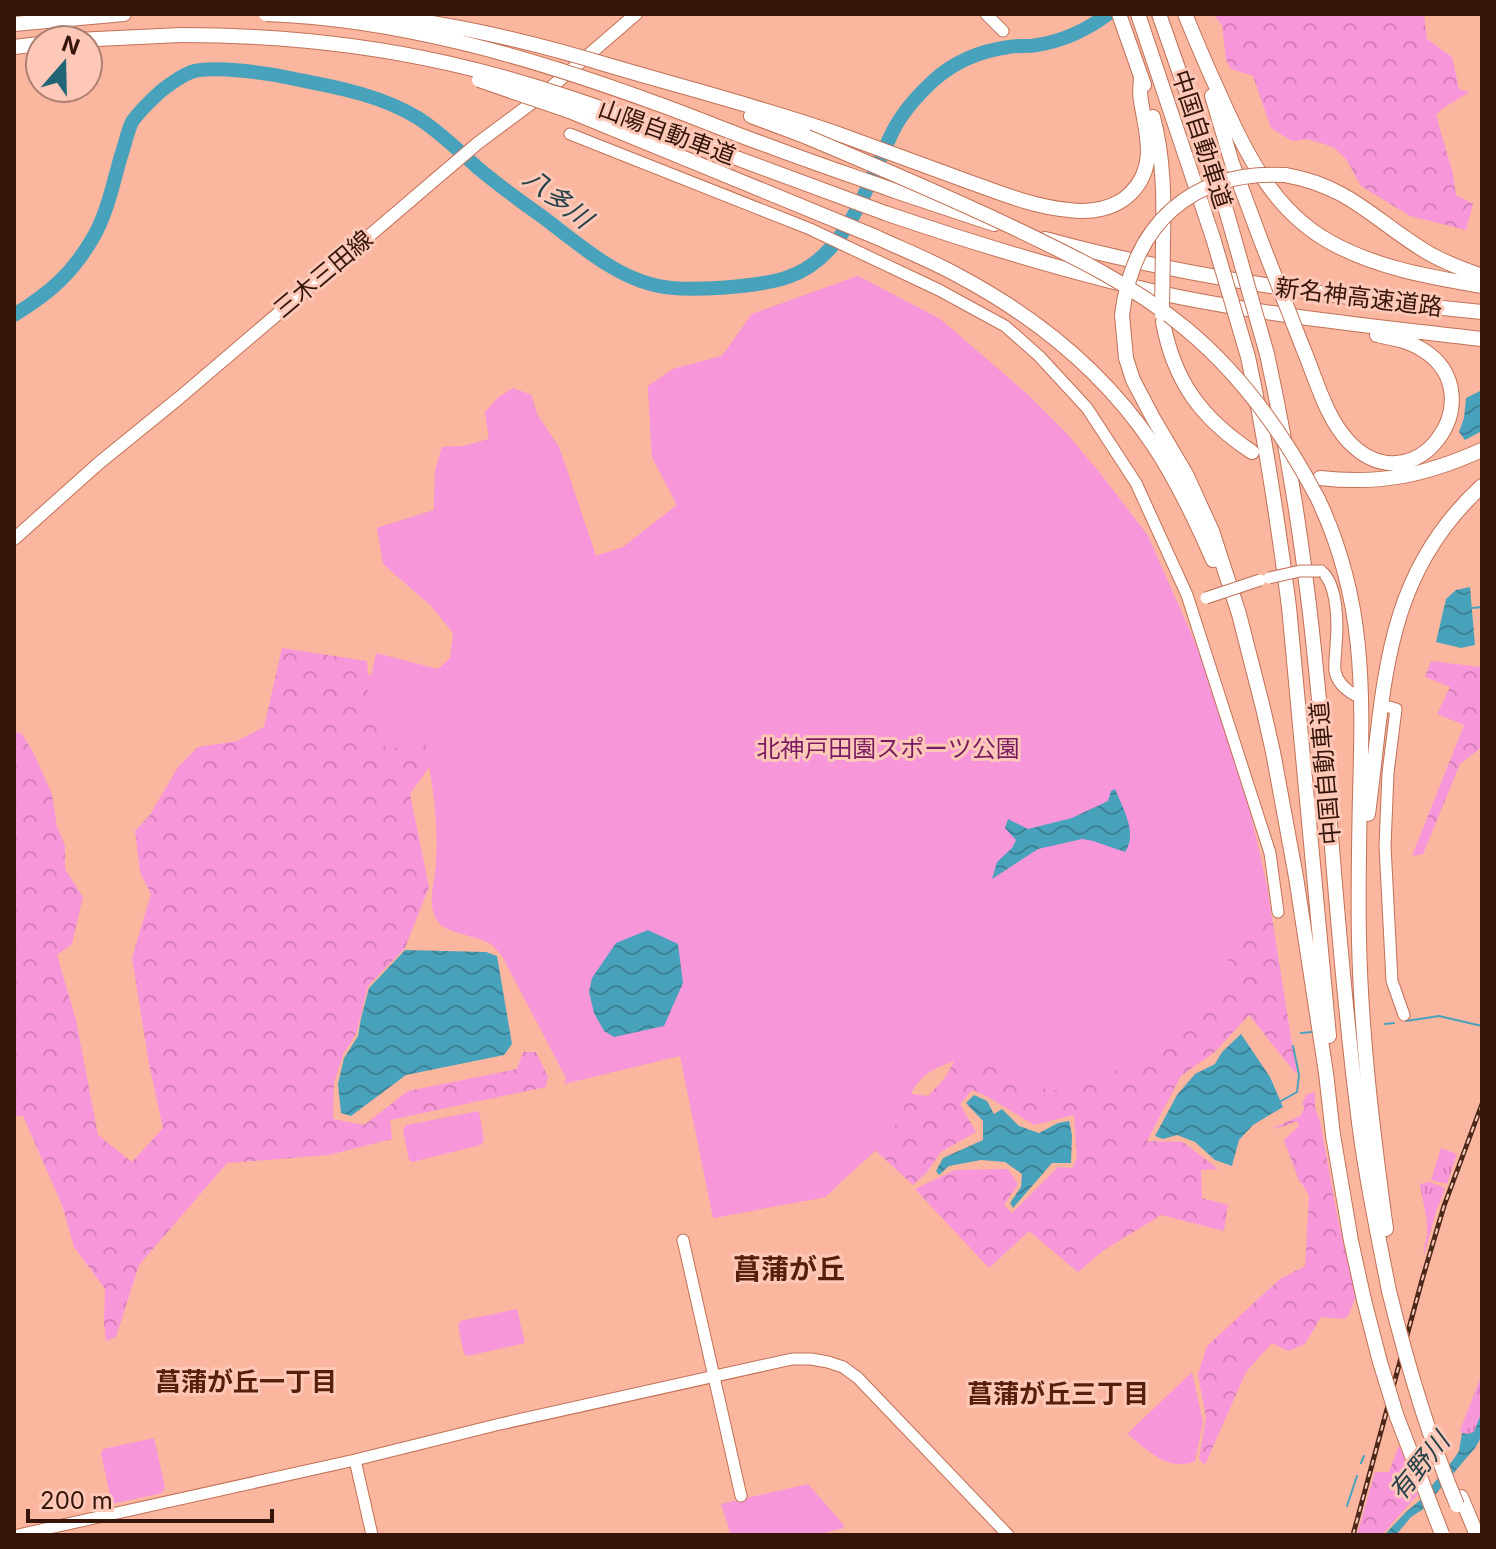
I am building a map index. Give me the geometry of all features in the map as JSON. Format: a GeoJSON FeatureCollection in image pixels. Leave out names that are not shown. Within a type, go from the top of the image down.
{"type":"FeatureCollection","features":[{"type":"Feature","properties":{"kind":"highway"},"geometry":{"type":"LineString","coordinates":[[14,24],[124,14]]}},
{"type":"Feature","properties":{"kind":"highway","name":"山陽自動車道"},"geometry":{"type":"LineString","coordinates":[[266,14],[329,18],[371,25],[446,39],[507,55],[627,93],[989,222],[1058,242],[1237,280]]}},
{"type":"Feature","properties":{"kind":"highway"},"geometry":{"type":"LineString","coordinates":[[360,14],[423,21],[514,38],[812,126],[977,185],[1026,201],[1069,210],[1099,210],[1112,206],[1124,199],[1140,181],[1147,160],[1147,131],[1140,98],[1141,76]]}},
{"type":"Feature","properties":{"kind":"highway"},"geometry":{"type":"LineString","coordinates":[[1119,14],[1141,76],[1162,158],[1163,322],[1170,354],[1199,407],[1216,425],[1252,452]]}},
{"type":"Feature","properties":{"kind":"highway","name":"中国自動車道"},"geometry":{"type":"LineString","coordinates":[[1138,14],[1213,238],[1248,357],[1287,594],[1337,1108],[1368,1298],[1445,1533]]}},
{"type":"Feature","properties":{"kind":"highway","name":"中国自動車道"},"geometry":{"type":"LineString","coordinates":[[1159,14],[1218,182],[1267,354],[1281,421],[1300,537],[1318,689],[1357,1108],[1413,1384],[1439,1461],[1459,1501],[1470,1535]]}},
{"type":"Feature","properties":{"kind":"highway"},"geometry":{"type":"LineString","coordinates":[[1177,296],[1245,313],[1390,338],[1424,350],[1436,359],[1451,382],[1454,406],[1448,429],[1431,449],[1410,461],[1395,463],[1382,462],[1358,451],[1340,431],[1303,348],[1263,246],[1237,177],[1185,14]]}},
{"type":"Feature","properties":{"kind":"highway"},"geometry":{"type":"LineString","coordinates":[[181,35],[341,48],[487,82],[572,112],[876,237],[956,274],[1021,312],[1077,358],[1125,407],[1155,448],[1220,573],[1251,661]]}},
{"type":"Feature","properties":{"kind":"highway","name":"山陽自動車道"},"geometry":{"type":"LineString","coordinates":[[104,38],[236,35],[342,44],[420,57],[498,75],[612,112],[885,213],[1015,256],[1177,296],[1244,308]]}},
{"type":"Feature","properties":{"kind":"highway"},"geometry":{"type":"LineString","coordinates":[[1194,38],[1255,167],[1296,218],[1330,243],[1373,261],[1482,286]]}},
{"type":"Feature","properties":{"kind":"highway"},"geometry":{"type":"LineString","coordinates":[[611,66],[807,137],[914,181],[1096,268],[1137,292],[1187,329],[1249,392],[1275,426],[1318,499],[1339,553],[1358,642],[1362,732],[1359,945],[1372,1130],[1393,1290]]}},
{"type":"Feature","properties":{"kind":"highway"},"geometry":{"type":"LineString","coordinates":[[1368,1298],[1351,1241],[1286,819],[1251,661],[1226,572],[1200,500],[1133,380],[1122,335],[1124,294],[1138,252],[1149,235],[1176,207],[1208,187],[1237,177],[1267,174],[1311,181],[1338,192],[1422,249],[1482,276]]}},
{"type":"Feature","properties":{"kind":"highway","name":"新名神高速道路"},"geometry":{"type":"LineString","coordinates":[[1237,280],[1482,312]]}},
{"type":"Feature","properties":{"kind":"highway","name":"新名神高速道路"},"geometry":{"type":"LineString","coordinates":[[1244,308],[1482,339]]}},
{"type":"Feature","properties":{"kind":"highway"},"geometry":{"type":"LineString","coordinates":[[1320,478],[1394,479],[1482,450]]}},
{"type":"Feature","properties":{"kind":"highway"},"geometry":{"type":"LineString","coordinates":[[1358,877],[1382,698],[1401,608],[1433,541],[1459,508],[1482,486]]}},
{"type":"Feature","properties":{"kind":"highway"},"geometry":{"type":"LineString","coordinates":[[1459,1501],[1477,1535]]}},
{"type":"Feature","properties":{"kind":"main road","name":"三木三田線"},"geometry":{"type":"LineString","coordinates":[[14,539],[99,463],[475,145],[541,96],[636,14]]}},
{"type":"Feature","properties":{"kind":"street"},"geometry":{"type":"LineString","coordinates":[[986,14],[1003,31]]}},
{"type":"Feature","properties":{"kind":"street"},"geometry":{"type":"LineString","coordinates":[[570,134],[810,229],[939,290],[1005,326],[1039,356],[1087,408],[1136,483],[1198,626],[1270,853],[1278,912]]}},
{"type":"Feature","properties":{"kind":"street"},"geometry":{"type":"LineString","coordinates":[[1188,602],[1264,579],[1300,571],[1321,571],[1330,580],[1335,605],[1335,671],[1342,684],[1355,695]]}},
{"type":"Feature","properties":{"kind":"street"},"geometry":{"type":"LineString","coordinates":[[1389,707],[1396,709],[1388,773],[1385,846],[1392,981],[1404,1015]]}},
{"type":"Feature","properties":{"kind":"street"},"geometry":{"type":"LineString","coordinates":[[683,1240],[741,1496]]}},
{"type":"Feature","properties":{"kind":"street"},"geometry":{"type":"LineString","coordinates":[[18,1535],[713,1376],[792,1359],[811,1359],[843,1367],[858,1378],[1008,1535]]}},
{"type":"Feature","properties":{"kind":"street"},"geometry":{"type":"LineString","coordinates":[[355,1460],[372,1535]]}},
{"type":"Feature","properties":{"kind":"green space"},"geometry":{"type":"Polygon","coordinates":[[[1213,14],[1424,14],[1427,39],[1452,57],[1459,89],[1470,92],[1436,115],[1456,195],[1473,204],[1466,230],[1410,216],[1361,186],[1346,159],[1333,147],[1308,139],[1292,141],[1271,128],[1253,76],[1231,69],[1226,60],[1222,25],[1213,14]]]}},
{"type":"Feature","properties":{"kind":"green space"},"geometry":{"type":"Polygon","coordinates":[[[858,276],[940,319],[1026,393],[1067,434],[1148,536],[1147,541],[1127,533],[1206,667],[1249,808],[1267,886],[1297,1075],[1249,1015],[1216,1051],[1181,1076],[1147,1141],[1183,1142],[1218,1169],[1201,1170],[1202,1198],[1228,1205],[1224,1231],[1161,1215],[1104,1250],[1078,1272],[1029,1231],[989,1268],[915,1189],[955,1170],[1008,1169],[1018,1184],[1004,1205],[1012,1213],[1058,1167],[1072,1168],[1077,1158],[1074,1115],[1034,1125],[972,1090],[960,1104],[976,1132],[941,1152],[913,1185],[875,1150],[825,1197],[713,1218],[905,1093],[928,1096],[944,1079],[959,1054],[781,591],[377,528],[434,510],[435,471],[442,447],[464,446],[489,439],[485,412],[513,388],[531,395],[538,416],[559,447],[596,556],[623,547],[677,505],[652,457],[648,386],[673,369],[722,356],[752,314],[858,276]]]}},
{"type":"Feature","properties":{"kind":"green space","name":"北神戸田園スポーツ公園"},"geometry":{"type":"Polygon","coordinates":[[[858,276],[940,319],[1026,393],[1067,434],[1148,536],[1206,667],[1249,808],[1268,901],[1243,927],[1220,981],[1205,1002],[1174,1031],[1115,1071],[1080,1087],[1056,1090],[1032,1086],[978,1062],[955,1061],[941,1066],[915,1086],[881,1145],[826,1196],[713,1218],[680,1056],[564,1084],[566,1078],[502,956],[489,943],[442,926],[434,915],[436,831],[425,739],[387,750],[366,699],[376,653],[438,669],[450,658],[453,633],[431,606],[383,564],[377,528],[434,510],[435,471],[442,447],[464,446],[489,439],[485,412],[513,388],[531,395],[538,416],[559,447],[596,556],[623,548],[677,505],[652,457],[648,386],[673,369],[722,356],[752,314],[858,276]]]}},
{"type":"Feature","properties":{"kind":"green space"},"geometry":{"type":"Polygon","coordinates":[[[282,648],[367,661],[368,674],[447,742],[410,794],[429,887],[405,948],[368,986],[356,1034],[343,1055],[334,1083],[333,1119],[364,1125],[408,1091],[517,1069],[523,1052],[536,1052],[548,1077],[546,1087],[390,1120],[392,1139],[329,1155],[227,1163],[139,1265],[116,1337],[106,1341],[105,1289],[74,1247],[62,1205],[23,1116],[14,1116],[14,731],[22,734],[33,752],[52,794],[57,827],[65,845],[65,869],[83,897],[72,944],[57,955],[76,1020],[98,1135],[132,1162],[163,1128],[132,958],[151,894],[140,872],[135,831],[150,815],[178,767],[198,747],[237,741],[264,727],[282,648]]]}},
{"type":"Feature","properties":{"kind":"green space"},"geometry":{"type":"Polygon","coordinates":[[[1431,661],[1482,665],[1482,747],[1460,764],[1423,854],[1412,856],[1464,725],[1437,714],[1450,687],[1425,677],[1431,661]]]}},
{"type":"Feature","properties":{"kind":"green space"},"geometry":{"type":"Polygon","coordinates":[[[1315,1092],[1315,1108],[1356,1296],[1345,1319],[1321,1317],[1305,1344],[1288,1351],[1272,1343],[1246,1372],[1205,1465],[1199,1459],[1206,1418],[1198,1374],[1207,1346],[1280,1279],[1305,1266],[1309,1196],[1299,1181],[1284,1140],[1299,1126],[1297,1121],[1271,1129],[1300,1116],[1306,1095],[1315,1092]]]}},
{"type":"Feature","properties":{"kind":"green space"},"geometry":{"type":"Polygon","coordinates":[[[479,1111],[484,1140],[481,1145],[412,1162],[409,1160],[403,1130],[406,1125],[479,1111]]]}},
{"type":"Feature","properties":{"kind":"green space"},"geometry":{"type":"Polygon","coordinates":[[[1441,1148],[1457,1154],[1447,1184],[1431,1180],[1441,1148]]]}},
{"type":"Feature","properties":{"kind":"green space"},"geometry":{"type":"Polygon","coordinates":[[[1430,1182],[1445,1188],[1424,1255],[1427,1224],[1420,1184],[1430,1182]]]}},
{"type":"Feature","properties":{"kind":"green space"},"geometry":{"type":"Polygon","coordinates":[[[517,1309],[525,1343],[468,1356],[464,1354],[458,1326],[460,1321],[517,1309]]]}},
{"type":"Feature","properties":{"kind":"green space"},"geometry":{"type":"Polygon","coordinates":[[[1192,1372],[1203,1422],[1195,1461],[1185,1464],[1167,1462],[1127,1434],[1192,1372]]]}},
{"type":"Feature","properties":{"kind":"green space"},"geometry":{"type":"Polygon","coordinates":[[[1482,1374],[1482,1404],[1477,1425],[1474,1432],[1462,1433],[1460,1430],[1482,1374]]]}},
{"type":"Feature","properties":{"kind":"green space"},"geometry":{"type":"Polygon","coordinates":[[[154,1438],[165,1487],[162,1493],[112,1504],[101,1454],[103,1449],[154,1438]]]}},
{"type":"Feature","properties":{"kind":"green space"},"geometry":{"type":"Polygon","coordinates":[[[1399,1445],[1418,1494],[1382,1535],[1357,1535],[1375,1472],[1389,1472],[1399,1445]]]}},
{"type":"Feature","properties":{"kind":"green space"},"geometry":{"type":"Polygon","coordinates":[[[808,1484],[844,1528],[816,1535],[731,1535],[721,1504],[808,1484]]]}},
{"type":"Feature","properties":{"kind":"water"},"geometry":{"type":"Polygon","coordinates":[[[1482,390],[1482,431],[1465,440],[1459,432],[1466,398],[1482,390]]]}},
{"type":"Feature","properties":{"kind":"water"},"geometry":{"type":"Polygon","coordinates":[[[1470,587],[1475,645],[1461,648],[1436,642],[1446,599],[1456,590],[1470,587]]]}},
{"type":"Feature","properties":{"kind":"water"},"geometry":{"type":"Polygon","coordinates":[[[1115,789],[1130,829],[1129,845],[1125,852],[1082,839],[1038,849],[992,879],[997,862],[1016,840],[1005,828],[1008,819],[1028,829],[1072,818],[1108,801],[1111,791],[1115,789]]]}},
{"type":"Feature","properties":{"kind":"water"},"geometry":{"type":"Polygon","coordinates":[[[648,930],[678,944],[683,983],[664,1026],[614,1037],[604,1031],[594,1013],[589,992],[592,978],[616,943],[648,930]]]}},
{"type":"Feature","properties":{"kind":"water"},"geometry":{"type":"Polygon","coordinates":[[[405,950],[486,952],[497,956],[512,1044],[504,1055],[406,1075],[351,1116],[341,1113],[338,1084],[344,1058],[358,1036],[369,988],[405,950]]]}},
{"type":"Feature","properties":{"kind":"water"},"geometry":{"type":"Polygon","coordinates":[[[1241,1034],[1270,1077],[1283,1107],[1253,1125],[1239,1140],[1232,1166],[1215,1160],[1195,1142],[1177,1135],[1163,1139],[1155,1136],[1177,1095],[1195,1074],[1215,1064],[1222,1052],[1241,1034]]]}},
{"type":"Feature","properties":{"kind":"water"},"geometry":{"type":"Polygon","coordinates":[[[974,1095],[987,1101],[994,1114],[1002,1109],[1019,1126],[1039,1133],[1069,1121],[1071,1163],[1052,1163],[1013,1208],[1010,1203],[1021,1187],[1022,1174],[1005,1162],[981,1160],[949,1166],[939,1175],[936,1171],[943,1158],[983,1140],[983,1121],[966,1103],[974,1095]]]}},
{"type":"Feature","properties":{"kind":"water"},"geometry":{"type":"Polygon","coordinates":[[[1482,1411],[1482,1436],[1475,1448],[1422,1510],[1411,1517],[1396,1535],[1388,1535],[1387,1532],[1419,1501],[1453,1460],[1459,1451],[1462,1433],[1474,1432],[1482,1411]]]}},
{"type":"Feature","properties":{"kind":"waterway","name":"八多川"},"geometry":{"type":"LineString","coordinates":[[14,315],[50,290],[78,261],[103,217],[132,122],[161,91],[191,72],[225,70],[268,74],[340,88],[388,103],[426,123],[501,186],[623,274],[667,287],[722,288],[788,277],[809,267],[826,253],[854,215],[901,118],[941,74],[968,58],[988,51],[1056,41],[1108,14]]}},
{"type":"Feature","properties":{"kind":"waterway"},"geometry":{"type":"LineString","coordinates":[[1472,608],[1482,607]]}},
{"type":"Feature","properties":{"kind":"waterway"},"geometry":{"type":"LineString","coordinates":[[1406,1021],[1439,1016],[1482,1026]]}},
{"type":"Feature","properties":{"kind":"waterway"},"geometry":{"type":"LineString","coordinates":[[1385,1024],[1394,1023]]}},
{"type":"Feature","properties":{"kind":"waterway"},"geometry":{"type":"LineString","coordinates":[[1301,1033],[1312,1032]]}},
{"type":"Feature","properties":{"kind":"waterway"},"geometry":{"type":"LineString","coordinates":[[1281,1101],[1297,1092],[1299,1075],[1293,1046]]}},
{"type":"Feature","properties":{"kind":"waterway"},"geometry":{"type":"LineString","coordinates":[[1361,1463],[1364,1456]]}},
{"type":"Feature","properties":{"kind":"waterway"},"geometry":{"type":"LineString","coordinates":[[1347,1506],[1357,1476]]}},
{"type":"Feature","properties":{"kind":"railway"},"geometry":{"type":"LineString","coordinates":[[1353,1535],[1444,1206],[1482,1104]]}},
{"type":"Feature","properties":{"kind":"district","name":"菖蒲が丘"},"geometry":{"type":"Point","coordinates":[789,1269]}},
{"type":"Feature","properties":{"kind":"district","name":"菖蒲が丘一丁目"},"geometry":{"type":"Point","coordinates":[246,1381]}},
{"type":"Feature","properties":{"kind":"district","name":"菖蒲が丘三丁目"},"geometry":{"type":"Point","coordinates":[1058,1393]}},
{"type":"Feature","properties":{"kind":"water label","name":"有野川"},"geometry":{"type":"Point","coordinates":[1419,1466]}}]}
